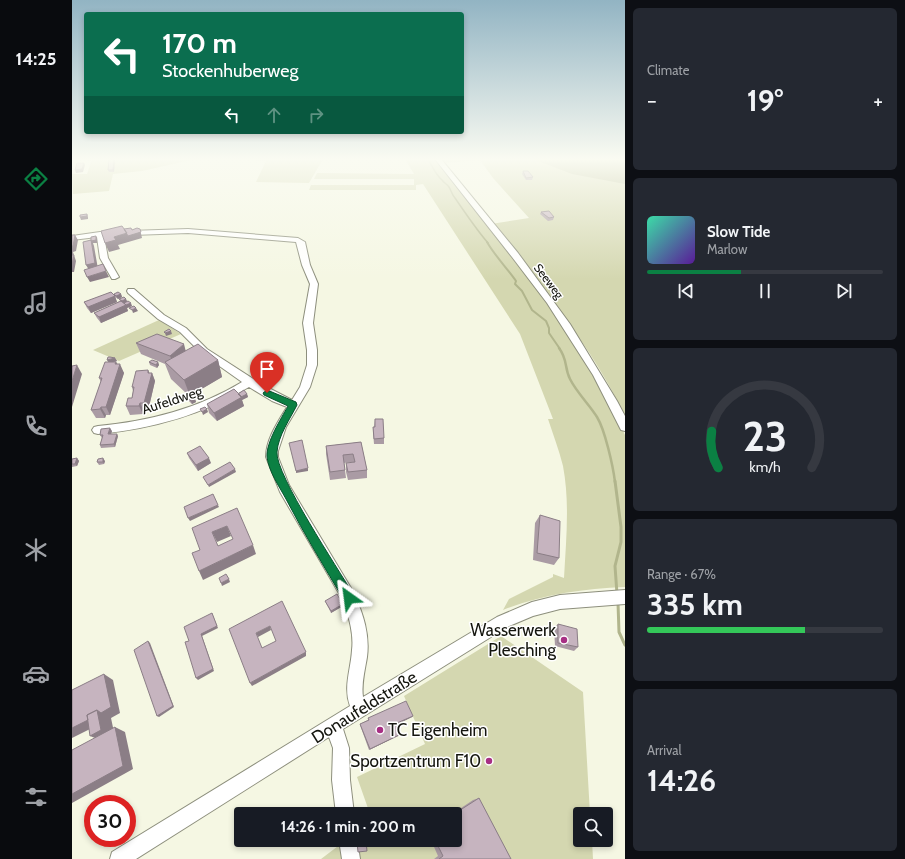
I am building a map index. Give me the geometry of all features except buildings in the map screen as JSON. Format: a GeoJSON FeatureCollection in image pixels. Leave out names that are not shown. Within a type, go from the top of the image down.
{"type":"FeatureCollection","features":[{"type":"Feature","properties":{"kind":"street","name":"Seeweg"},"geometry":{"type":"LineString","coordinates":[[469,199],[522,265],[564,322],[599,375],[625,427]]}},
{"type":"Feature","properties":{"kind":"street"},"geometry":{"type":"LineString","coordinates":[[72,238],[100,234],[195,231],[300,241],[306,265],[314,282],[314,292],[308,323],[312,358],[305,387],[300,398],[293,405],[276,439],[272,457],[276,472],[284,488],[349,598],[355,612],[358,622],[360,649],[354,696],[359,709]]}},
{"type":"Feature","properties":{"kind":"street"},"geometry":{"type":"LineString","coordinates":[[100,234],[104,258],[115,277]]}},
{"type":"Feature","properties":{"kind":"street"},"geometry":{"type":"LineString","coordinates":[[131,291],[161,317],[183,330],[204,351],[249,382],[276,398],[293,405]]}},
{"type":"Feature","properties":{"kind":"street","name":"Aufeldweg"},"geometry":{"type":"LineString","coordinates":[[98,430],[145,424],[182,414],[205,406],[249,382]]}},
{"type":"Feature","properties":{"kind":"street","name":"Donaufeldstraße"},"geometry":{"type":"LineString","coordinates":[[119,859],[484,632],[515,616],[554,603],[591,598],[625,597]]}},
{"type":"Feature","properties":{"kind":"street"},"geometry":{"type":"LineString","coordinates":[[333,725],[341,748],[341,780],[344,807]]}},
{"type":"Feature","properties":{"kind":"street"},"geometry":{"type":"LineString","coordinates":[[349,847],[351,859]]}},
{"type":"Feature","properties":{"kind":"shaded area"},"geometry":{"type":"Polygon","coordinates":[[[433,199],[466,199],[497,236],[533,283],[567,332],[598,382],[625,435],[625,587],[563,593],[518,604],[503,610],[509,599],[553,577],[553,574],[564,578],[567,508],[563,466],[548,419],[553,419],[520,334],[433,199]]]}},
{"type":"Feature","properties":{"kind":"shaded area"},"geometry":{"type":"Polygon","coordinates":[[[512,199],[625,199],[625,417],[597,365],[581,341],[546,293],[491,224],[529,218],[512,199]]]}},
{"type":"Feature","properties":{"kind":"shaded area"},"geometry":{"type":"Polygon","coordinates":[[[159,320],[181,334],[119,361],[93,350],[159,320]]]}},
{"type":"Feature","properties":{"kind":"shaded area","name":"Sportzentrum F10"},"geometry":{"type":"Polygon","coordinates":[[[501,636],[583,692],[590,807],[573,807],[573,847],[592,847],[593,859],[321,859],[337,847],[462,847],[462,807],[368,807],[357,777],[425,744],[404,696],[501,636]]]}},
{"type":"Feature","properties":{"kind":"waterway"},"geometry":{"type":"LineString","coordinates":[[455,199],[488,243]]}},
{"type":"Feature","properties":{"kind":"waterway"},"geometry":{"type":"LineString","coordinates":[[487,242],[516,281],[515,284],[522,291],[532,310],[546,321],[549,328],[549,333],[560,349]]}},
{"type":"Feature","properties":{"kind":"waterway"},"geometry":{"type":"LineString","coordinates":[[559,348],[564,356],[570,379],[594,412],[603,430],[615,482]]}},
{"type":"Feature","properties":{"kind":"waterway"},"geometry":{"type":"LineString","coordinates":[[615,481],[621,527],[621,542],[615,566],[617,594]]}},
{"type":"Feature","properties":{"kind":"waterway"},"geometry":{"type":"LineString","coordinates":[[618,603],[619,632],[625,645]]}},
{"type":"Feature","properties":{"kind":"place","name":"Wasserwerk Plesching"},"geometry":{"type":"Point","coordinates":[564,640]}},
{"type":"Feature","properties":{"kind":"place","name":"TC Eigenheim"},"geometry":{"type":"Point","coordinates":[380,730]}},
{"type":"Feature","properties":{"kind":"place","name":"Sportzentrum F10"},"geometry":{"type":"Point","coordinates":[489,761]}},
{"type":"Feature","properties":{"kind":"route"},"geometry":{"type":"LineString","coordinates":[[267,393],[293,405],[281,426],[272,451],[276,472],[303,522],[349,598]]}}]}
